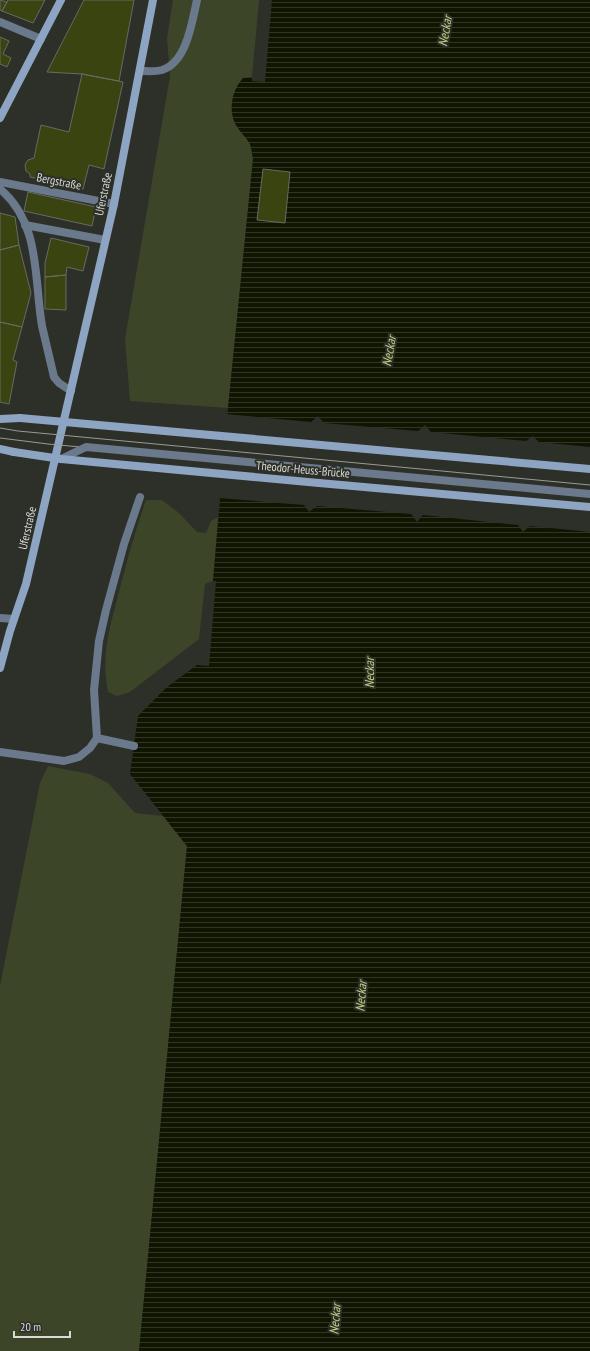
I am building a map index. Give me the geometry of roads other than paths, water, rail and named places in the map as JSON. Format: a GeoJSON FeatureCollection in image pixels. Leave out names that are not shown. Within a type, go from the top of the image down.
{"type":"FeatureCollection","features":[{"type":"Feature","properties":{"kind":"main road"},"geometry":{"type":"LineString","coordinates":[[0,118],[61,0]]}},
{"type":"Feature","properties":{"kind":"main road","name":"Uferstraße"},"geometry":{"type":"LineString","coordinates":[[0,668],[26,584],[114,204],[153,0]]}},
{"type":"Feature","properties":{"kind":"main road","name":"Theodor-Heuss-Brücke"},"geometry":{"type":"LineString","coordinates":[[0,419],[20,418],[590,470]]}},
{"type":"Feature","properties":{"kind":"main road","name":"Theodor-Heuss-Brücke"},"geometry":{"type":"LineString","coordinates":[[0,449],[60,459],[590,507]]}},
{"type":"Feature","properties":{"kind":"street"},"geometry":{"type":"LineString","coordinates":[[140,71],[164,70],[175,61],[188,38],[197,0]]}},
{"type":"Feature","properties":{"kind":"street"},"geometry":{"type":"LineString","coordinates":[[0,22],[41,39]]}},
{"type":"Feature","properties":{"kind":"street","name":"Bergstraße"},"geometry":{"type":"LineString","coordinates":[[0,182],[114,204]]}},
{"type":"Feature","properties":{"kind":"street"},"geometry":{"type":"LineString","coordinates":[[0,190],[14,204],[25,225],[31,242],[36,267],[42,325],[54,377],[59,383],[71,391]]}},
{"type":"Feature","properties":{"kind":"street"},"geometry":{"type":"LineString","coordinates":[[25,225],[105,240]]}},
{"type":"Feature","properties":{"kind":"street"},"geometry":{"type":"LineString","coordinates":[[60,459],[86,447],[590,494]]}},
{"type":"Feature","properties":{"kind":"street"},"geometry":{"type":"LineString","coordinates":[[0,752],[64,761],[79,757],[90,748],[97,738],[94,690],[99,641],[122,551],[140,497]]}},
{"type":"Feature","properties":{"kind":"street"},"geometry":{"type":"LineString","coordinates":[[0,618],[14,619]]}},
{"type":"Feature","properties":{"kind":"street"},"geometry":{"type":"LineString","coordinates":[[97,738],[134,746]]}},
{"type":"Feature","properties":{"kind":"water","name":"Neckar"},"geometry":{"type":"Polygon","coordinates":[[[272,0],[590,0],[590,1351],[139,1351],[187,846],[130,774],[138,716],[167,687],[197,665],[209,666],[216,581],[213,581],[228,408],[253,159],[250,144],[234,122],[232,102],[237,86],[243,78],[252,77],[252,81],[265,82],[272,0]]]}},
{"type":"Feature","properties":{"kind":"tram line"},"geometry":{"type":"LineString","coordinates":[[0,428],[18,431],[590,485]]}},
{"type":"Feature","properties":{"kind":"tram line"},"geometry":{"type":"LineString","coordinates":[[0,438],[48,444],[590,494]]}}]}
